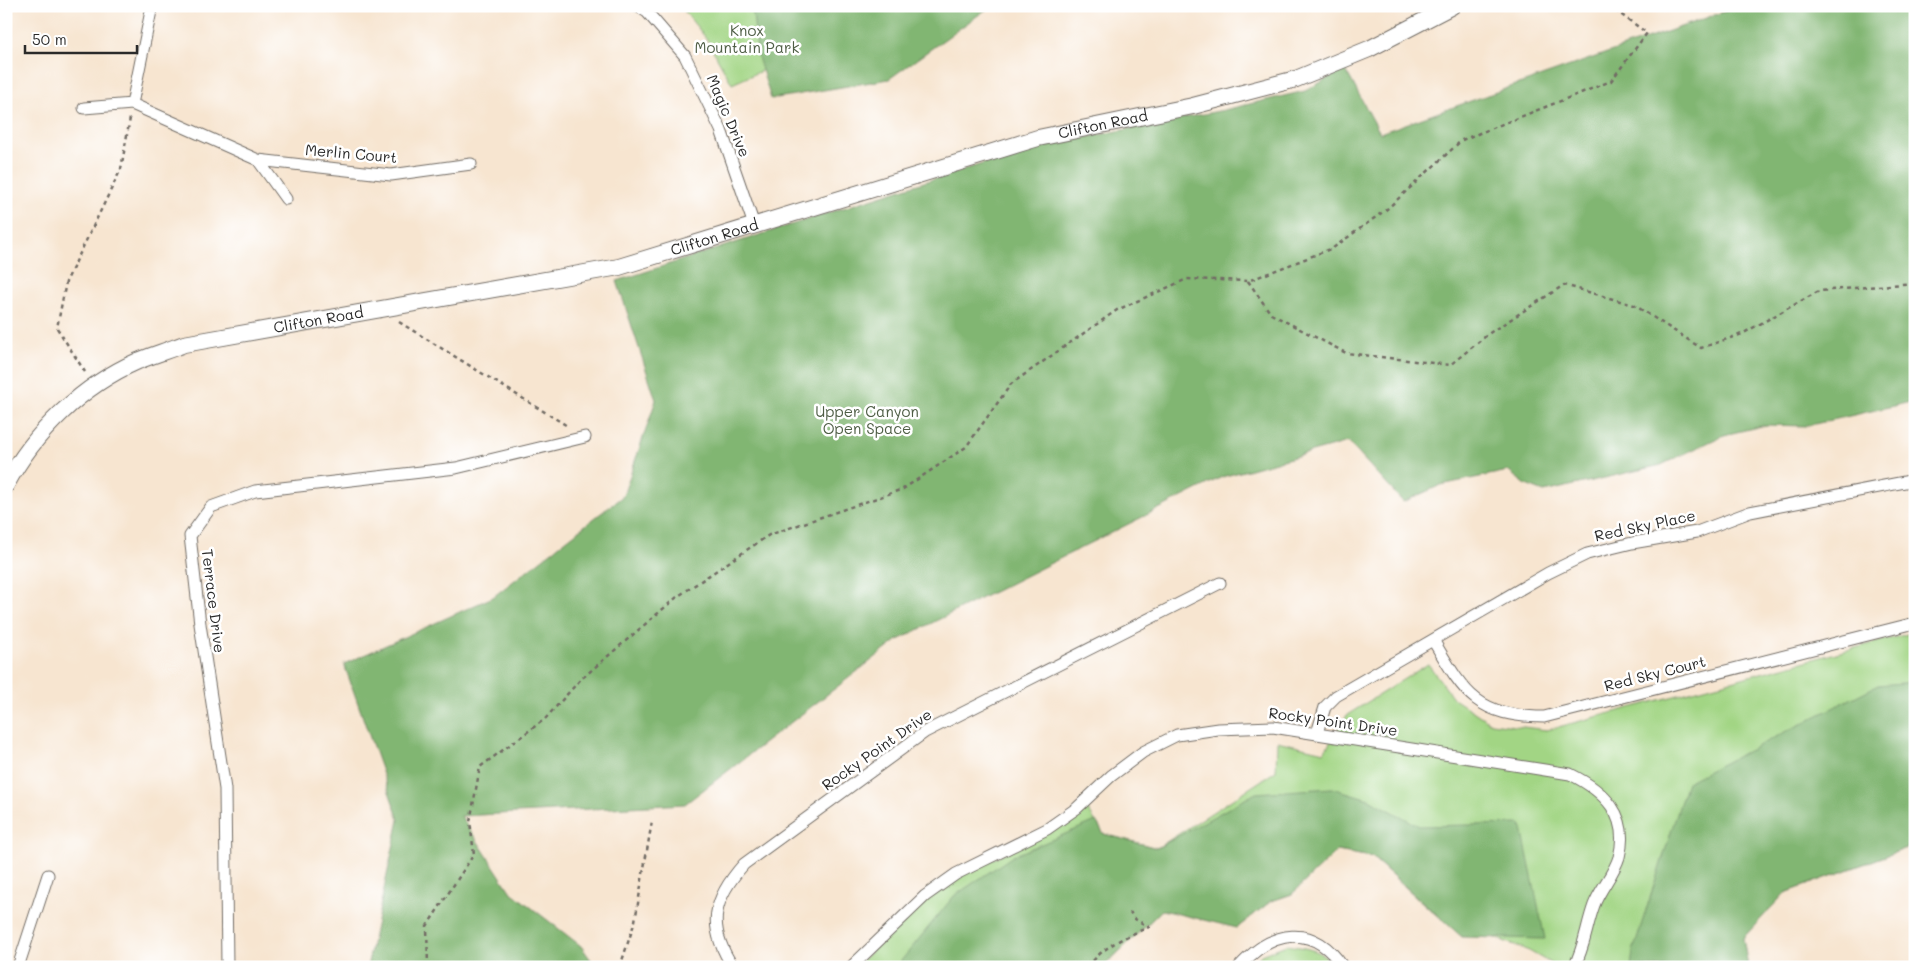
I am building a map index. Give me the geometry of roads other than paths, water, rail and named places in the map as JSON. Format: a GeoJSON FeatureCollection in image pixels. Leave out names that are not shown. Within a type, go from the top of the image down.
{"type":"FeatureCollection","features":[{"type":"Feature","properties":{"kind":"street"},"geometry":{"type":"LineString","coordinates":[[132,104],[152,6]]}},
{"type":"Feature","properties":{"kind":"street","name":"Magic Drive"},"geometry":{"type":"LineString","coordinates":[[637,6],[647,12],[685,56],[721,130],[754,225]]}},
{"type":"Feature","properties":{"kind":"street","name":"Clifton Road"},"geometry":{"type":"LineString","coordinates":[[6,485],[46,426],[94,386],[136,362],[184,344],[619,267],[1038,138],[1193,106],[1296,79],[1369,49],[1452,6]]}},
{"type":"Feature","properties":{"kind":"street","name":"Merlin Court"},"geometry":{"type":"LineString","coordinates":[[84,108],[132,104],[258,160],[391,175],[471,164]]}},
{"type":"Feature","properties":{"kind":"street"},"geometry":{"type":"LineString","coordinates":[[258,160],[286,199]]}},
{"type":"Feature","properties":{"kind":"street","name":"Terrace Drive"},"geometry":{"type":"LineString","coordinates":[[227,967],[225,789],[200,624],[190,536],[211,507],[255,491],[456,468],[585,437]]}},
{"type":"Feature","properties":{"kind":"street","name":"Red Sky Place"},"geometry":{"type":"LineString","coordinates":[[1317,733],[1325,707],[1336,696],[1548,573],[1587,554],[1632,543],[1697,532],[1750,512],[1915,480]]}},
{"type":"Feature","properties":{"kind":"street","name":"Rocky Point Drive"},"geometry":{"type":"LineString","coordinates":[[733,967],[722,951],[716,930],[717,904],[729,881],[744,864],[925,732],[1220,583]]}},
{"type":"Feature","properties":{"kind":"street","name":"Red Sky Court"},"geometry":{"type":"LineString","coordinates":[[1433,640],[1467,693],[1491,709],[1516,717],[1544,717],[1915,623]]}},
{"type":"Feature","properties":{"kind":"street","name":"Rocky Point Drive"},"geometry":{"type":"LineString","coordinates":[[851,967],[925,896],[956,874],[1047,829],[1077,808],[1110,776],[1143,752],[1177,735],[1218,728],[1273,727],[1570,774],[1591,784],[1611,803],[1622,829],[1619,858],[1594,904],[1583,949],[1574,967]]}},
{"type":"Feature","properties":{"kind":"street"},"geometry":{"type":"LineString","coordinates":[[18,967],[48,875]]}},
{"type":"Feature","properties":{"kind":"street"},"geometry":{"type":"LineString","coordinates":[[1239,967],[1257,948],[1289,935],[1298,935],[1322,944],[1343,967]]}},
{"type":"Feature","properties":{"kind":"park label","name":"Knox Mountain Park"},"geometry":{"type":"Point","coordinates":[747,40]}},
{"type":"Feature","properties":{"kind":"park label","name":"Upper Canyon Open Space"},"geometry":{"type":"Point","coordinates":[867,420]}}]}
